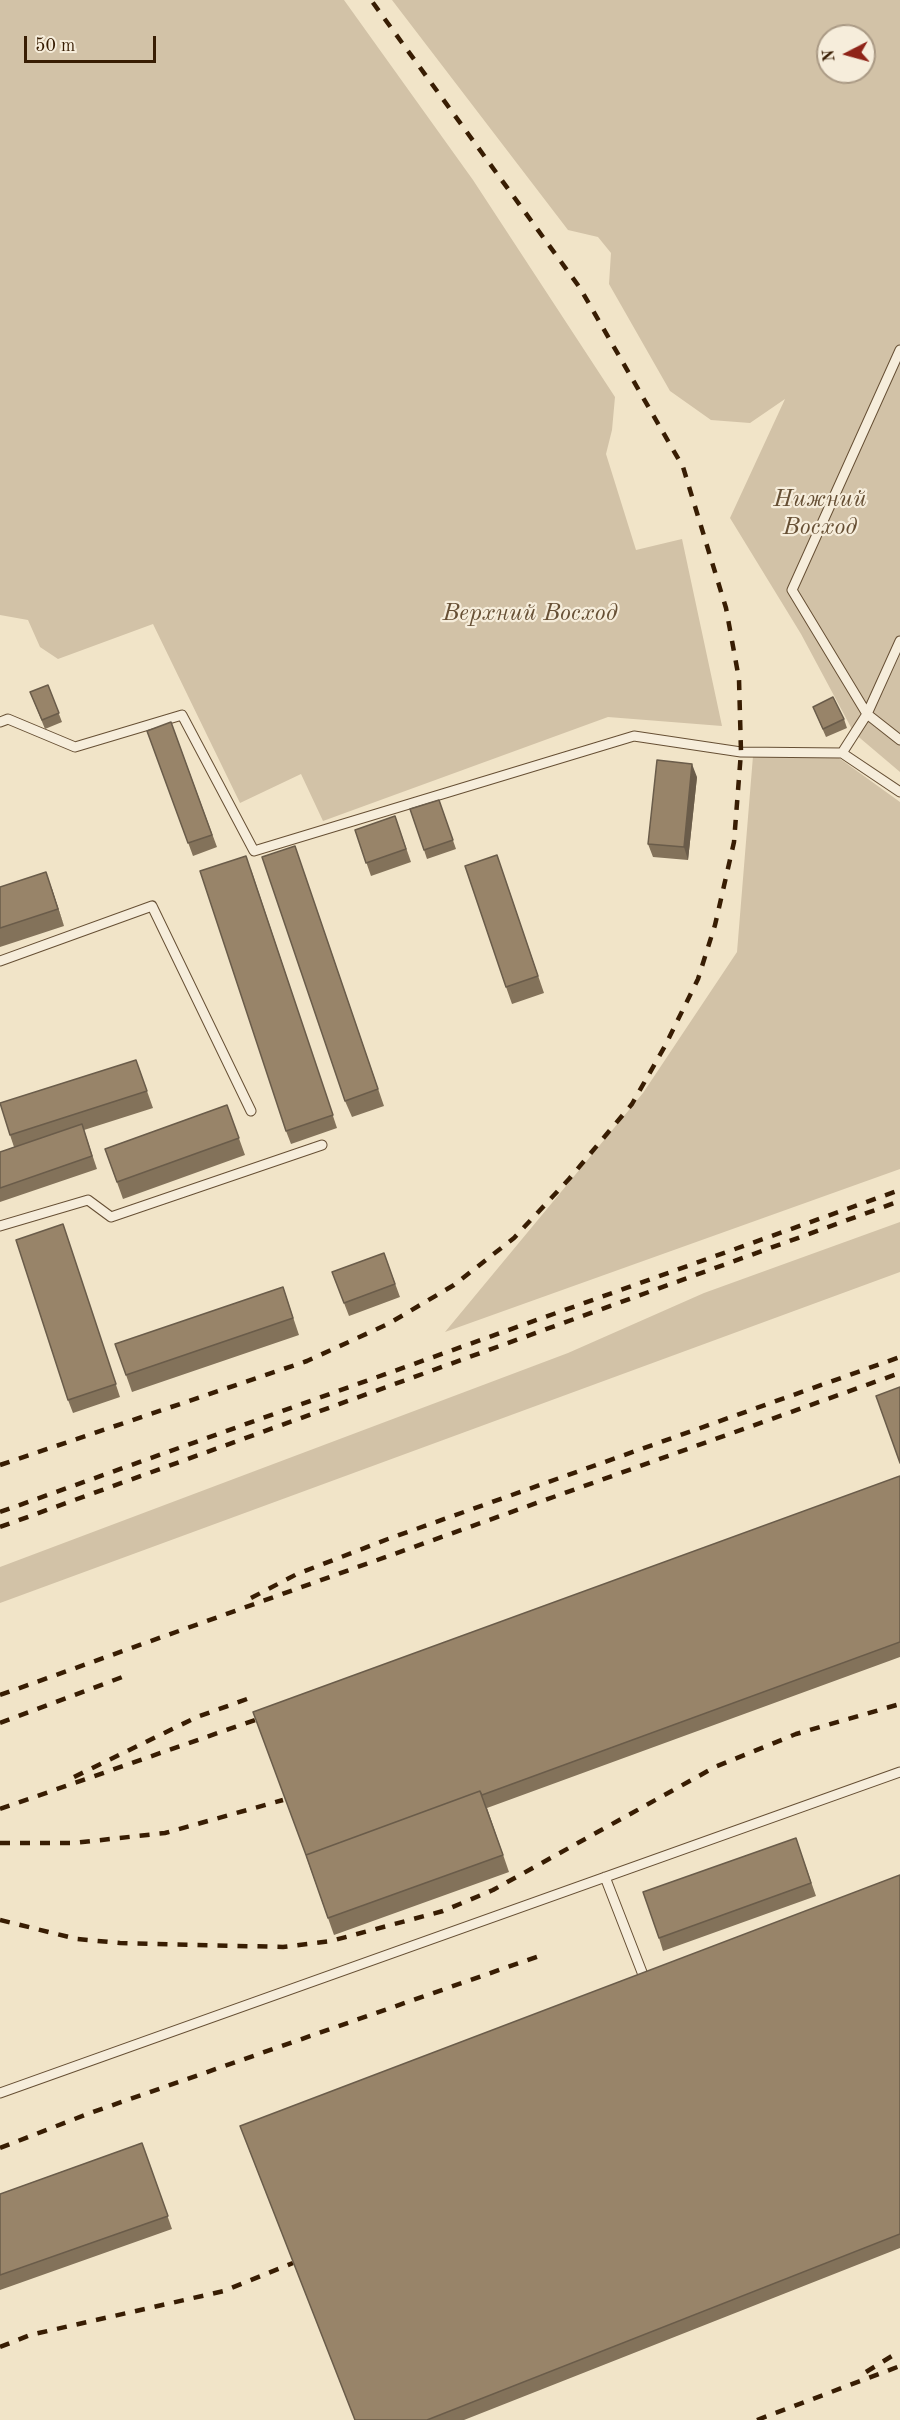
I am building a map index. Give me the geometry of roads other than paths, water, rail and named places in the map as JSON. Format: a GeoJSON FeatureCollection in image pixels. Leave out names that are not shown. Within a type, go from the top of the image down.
{"type":"FeatureCollection","features":[{"type":"Feature","properties":{"kind":"lane"},"geometry":{"type":"LineString","coordinates":[[900,350],[792,590],[867,714],[900,740]]}},
{"type":"Feature","properties":{"kind":"lane"},"geometry":{"type":"LineString","coordinates":[[842,753],[867,714],[900,641]]}},
{"type":"Feature","properties":{"kind":"lane"},"geometry":{"type":"LineString","coordinates":[[0,722],[8,718],[75,747],[182,715],[254,852],[634,736],[741,752],[842,753],[900,792]]}},
{"type":"Feature","properties":{"kind":"lane"},"geometry":{"type":"LineString","coordinates":[[0,961],[152,906],[252,1111]]}},
{"type":"Feature","properties":{"kind":"lane"},"geometry":{"type":"LineString","coordinates":[[0,1226],[88,1200],[111,1217],[322,1145]]}},
{"type":"Feature","properties":{"kind":"lane"},"geometry":{"type":"LineString","coordinates":[[0,2093],[900,1772]]}},
{"type":"Feature","properties":{"kind":"lane"},"geometry":{"type":"LineString","coordinates":[[605,1877],[645,1980]]}},
{"type":"Feature","properties":{"kind":"railway"},"geometry":{"type":"LineString","coordinates":[[0,1465],[307,1361],[388,1324],[454,1285],[514,1238],[569,1179],[632,1104],[665,1046],[698,979],[715,925],[734,842],[741,752],[739,679],[726,608],[683,467],[580,288],[371,0]]}},
{"type":"Feature","properties":{"kind":"railway"},"geometry":{"type":"LineString","coordinates":[[0,1512],[900,1190]]}},
{"type":"Feature","properties":{"kind":"railway"},"geometry":{"type":"LineString","coordinates":[[0,1527],[900,1201]]}},
{"type":"Feature","properties":{"kind":"railway"},"geometry":{"type":"LineString","coordinates":[[251,1598],[297,1574],[388,1539],[900,1357]]}},
{"type":"Feature","properties":{"kind":"railway"},"geometry":{"type":"LineString","coordinates":[[0,1695],[900,1373]]}},
{"type":"Feature","properties":{"kind":"railway"},"geometry":{"type":"LineString","coordinates":[[0,1723],[125,1676]]}},
{"type":"Feature","properties":{"kind":"railway"},"geometry":{"type":"LineString","coordinates":[[74,1777],[197,1717],[247,1699]]}},
{"type":"Feature","properties":{"kind":"railway"},"geometry":{"type":"LineString","coordinates":[[0,1920],[77,1939],[120,1943],[283,1947],[331,1941],[443,1911],[493,1890],[715,1767],[796,1734],[900,1704]]}},
{"type":"Feature","properties":{"kind":"railway"},"geometry":{"type":"LineString","coordinates":[[0,1809],[255,1720]]}},
{"type":"Feature","properties":{"kind":"railway"},"geometry":{"type":"LineString","coordinates":[[0,1843],[74,1843],[165,1833],[283,1800]]}},
{"type":"Feature","properties":{"kind":"railway"},"geometry":{"type":"LineString","coordinates":[[0,2148],[90,2113],[542,1955]]}},
{"type":"Feature","properties":{"kind":"railway"},"geometry":{"type":"LineString","coordinates":[[0,2347],[30,2335],[224,2291],[293,2263]]}},
{"type":"Feature","properties":{"kind":"railway"},"geometry":{"type":"LineString","coordinates":[[866,2372],[900,2351]]}},
{"type":"Feature","properties":{"kind":"railway"},"geometry":{"type":"LineString","coordinates":[[757,2420],[900,2366]]}},
{"type":"Feature","properties":{"kind":"park label","name":"Нижний Восход"},"geometry":{"type":"Point","coordinates":[820,514]}},
{"type":"Feature","properties":{"kind":"park label","name":"Верхний Восход"},"geometry":{"type":"Point","coordinates":[530,614]}}]}
